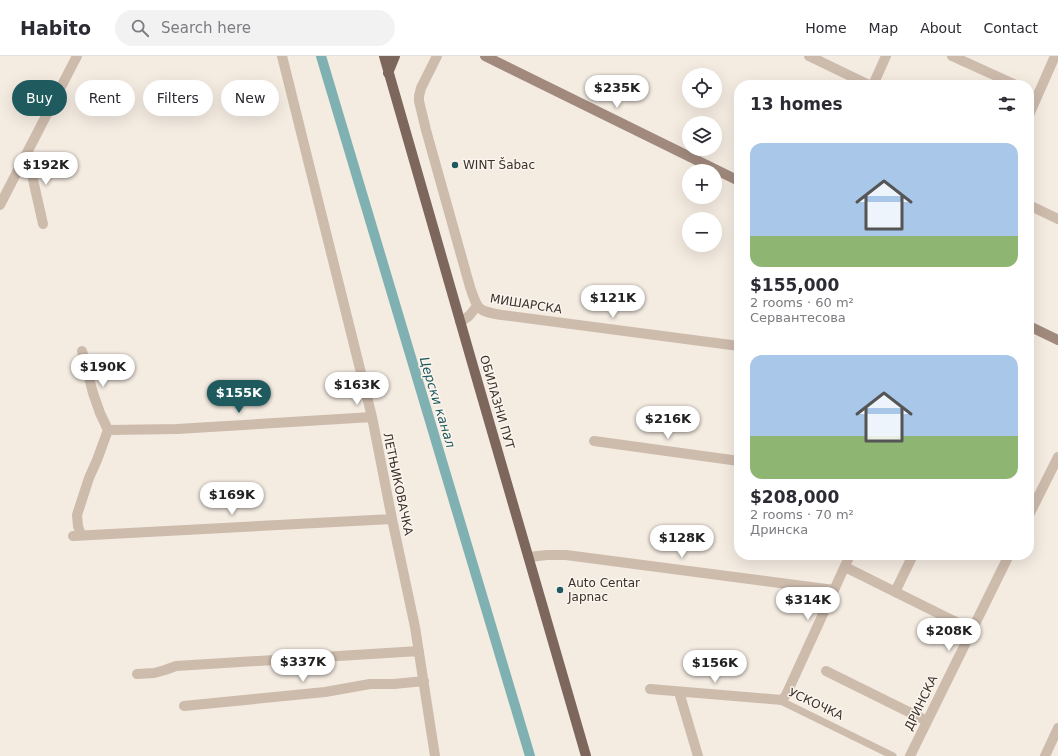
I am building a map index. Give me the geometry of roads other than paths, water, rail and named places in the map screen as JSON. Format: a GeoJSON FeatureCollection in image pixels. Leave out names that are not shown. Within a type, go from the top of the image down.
{"type":"FeatureCollection","features":[{"type":"Feature","properties":{"kind":"main road","name":"ОБИЛАЗНИ ПУТ"},"geometry":{"type":"LineString","coordinates":[[384,56],[426,206],[586,756]]}},
{"type":"Feature","properties":{"kind":"main road"},"geometry":{"type":"LineString","coordinates":[[388,73],[395,56]]}},
{"type":"Feature","properties":{"kind":"main road"},"geometry":{"type":"LineString","coordinates":[[485,56],[734,179]]}},
{"type":"Feature","properties":{"kind":"main road"},"geometry":{"type":"LineString","coordinates":[[1034,328],[1058,340]]}},
{"type":"Feature","properties":{"kind":"street"},"geometry":{"type":"LineString","coordinates":[[0,206],[77,56]]}},
{"type":"Feature","properties":{"kind":"street","name":"ЛЕТЊИКОВАЧКА"},"geometry":{"type":"LineString","coordinates":[[282,56],[372,417],[415,627],[435,756]]}},
{"type":"Feature","properties":{"kind":"street"},"geometry":{"type":"LineString","coordinates":[[437,56],[421,88],[419,101],[470,287],[477,306],[469,316],[460,322]]}},
{"type":"Feature","properties":{"kind":"street"},"geometry":{"type":"LineString","coordinates":[[809,56],[858,80]]}},
{"type":"Feature","properties":{"kind":"street"},"geometry":{"type":"LineString","coordinates":[[875,80],[886,56]]}},
{"type":"Feature","properties":{"kind":"street"},"geometry":{"type":"LineString","coordinates":[[952,56],[1005,80]]}},
{"type":"Feature","properties":{"kind":"street"},"geometry":{"type":"LineString","coordinates":[[1034,91],[1055,56]]}},
{"type":"Feature","properties":{"kind":"street"},"geometry":{"type":"LineString","coordinates":[[23,162],[32,175],[44,224]]}},
{"type":"Feature","properties":{"kind":"street"},"geometry":{"type":"LineString","coordinates":[[1034,207],[1058,219]]}},
{"type":"Feature","properties":{"kind":"street","name":"МИШАРСКА"},"geometry":{"type":"LineString","coordinates":[[477,306],[482,311],[495,314],[734,345]]}},
{"type":"Feature","properties":{"kind":"street"},"geometry":{"type":"LineString","coordinates":[[82,351],[93,393],[108,430],[97,460],[88,478],[77,515],[77,536],[392,519]]}},
{"type":"Feature","properties":{"kind":"street"},"geometry":{"type":"LineString","coordinates":[[108,430],[177,429],[372,417]]}},
{"type":"Feature","properties":{"kind":"street"},"geometry":{"type":"LineString","coordinates":[[594,442],[734,460]]}},
{"type":"Feature","properties":{"kind":"street"},"geometry":{"type":"LineString","coordinates":[[1034,505],[1058,457]]}},
{"type":"Feature","properties":{"kind":"street"},"geometry":{"type":"LineString","coordinates":[[529,557],[566,555],[834,590]]}},
{"type":"Feature","properties":{"kind":"street"},"geometry":{"type":"LineString","coordinates":[[781,701],[785,698],[848,560]]}},
{"type":"Feature","properties":{"kind":"street"},"geometry":{"type":"LineString","coordinates":[[896,592],[911,560]]}},
{"type":"Feature","properties":{"kind":"street","name":"ДРИНСКА"},"geometry":{"type":"LineString","coordinates":[[910,756],[1007,560]]}},
{"type":"Feature","properties":{"kind":"street"},"geometry":{"type":"LineString","coordinates":[[845,566],[972,630]]}},
{"type":"Feature","properties":{"kind":"street"},"geometry":{"type":"LineString","coordinates":[[137,674],[154,673],[176,666],[419,652]]}},
{"type":"Feature","properties":{"kind":"street"},"geometry":{"type":"LineString","coordinates":[[826,671],[927,721]]}},
{"type":"Feature","properties":{"kind":"street"},"geometry":{"type":"LineString","coordinates":[[184,706],[325,692],[370,684],[394,684],[424,681]]}},
{"type":"Feature","properties":{"kind":"street","name":"УСКОЧКА"},"geometry":{"type":"LineString","coordinates":[[650,689],[781,701],[893,756]]}},
{"type":"Feature","properties":{"kind":"street"},"geometry":{"type":"LineString","coordinates":[[679,692],[698,756]]}},
{"type":"Feature","properties":{"kind":"street"},"geometry":{"type":"LineString","coordinates":[[1045,756],[1058,728]]}},
{"type":"Feature","properties":{"kind":"waterway","name":"Церски канал"},"geometry":{"type":"LineString","coordinates":[[321,56],[530,756]]}},
{"type":"Feature","properties":{"kind":"place","name":"WINT Šabac"},"geometry":{"type":"Point","coordinates":[455,165]}},
{"type":"Feature","properties":{"kind":"place","name":"Auto Centar Japnac"},"geometry":{"type":"Point","coordinates":[560,590]}}]}
